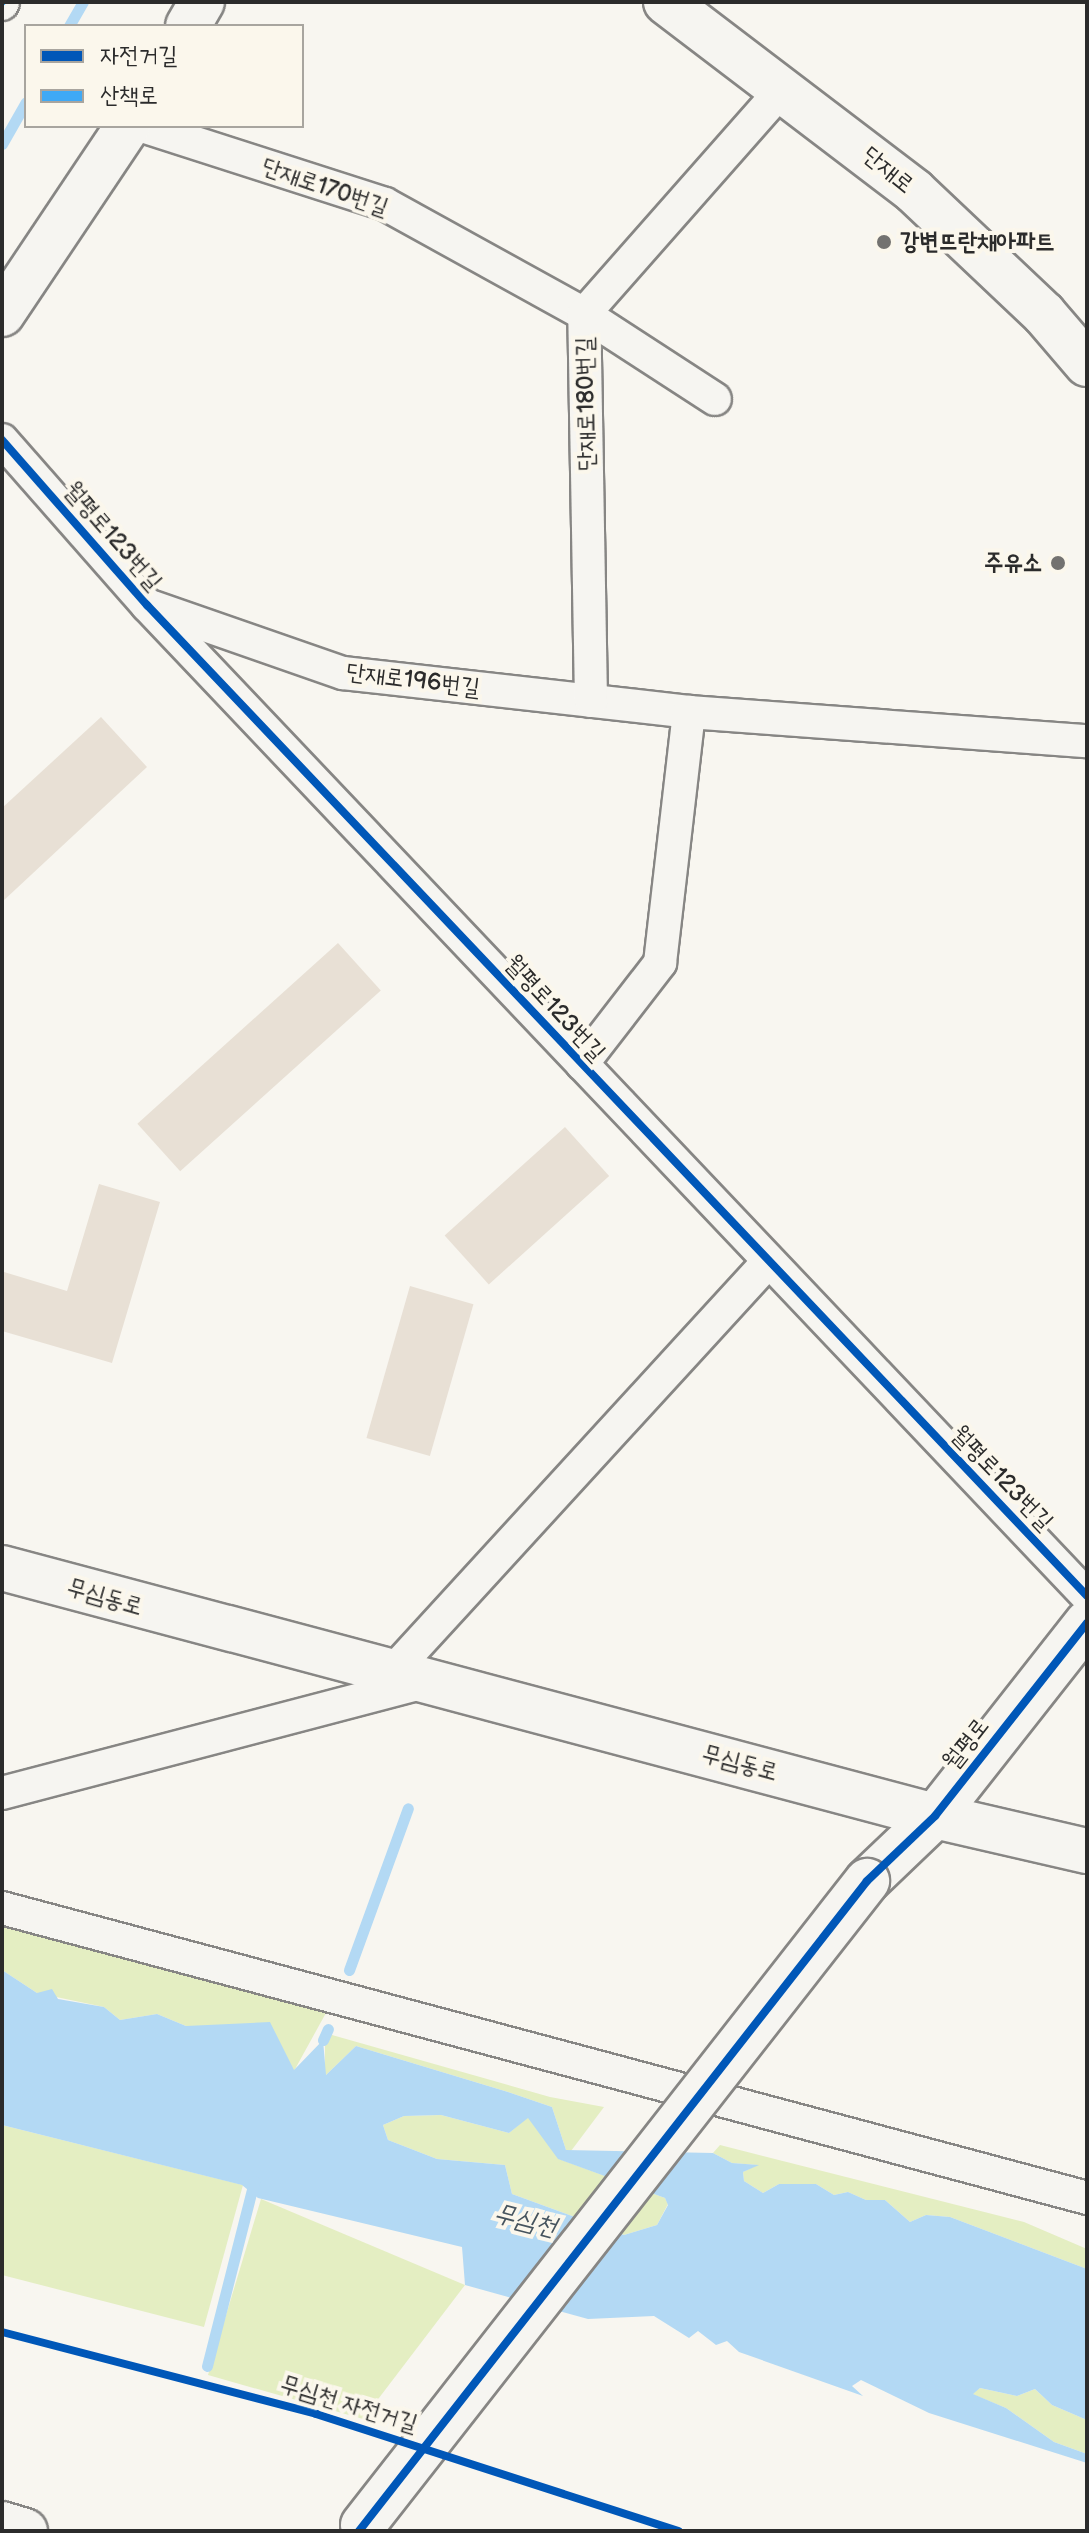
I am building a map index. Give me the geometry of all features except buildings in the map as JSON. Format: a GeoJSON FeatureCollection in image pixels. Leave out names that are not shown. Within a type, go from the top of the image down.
{"type":"FeatureCollection","features":[{"type":"Feature","properties":{"kind":"street"},"geometry":{"type":"LineString","coordinates":[[189,24],[202,2]]}},
{"type":"Feature","properties":{"kind":"street","name":"단재로"},"geometry":{"type":"LineString","coordinates":[[666,2],[784,87],[914,191],[1044,314],[1087,364]]}},
{"type":"Feature","properties":{"kind":"street","name":"단재로180번길"},"geometry":{"type":"LineString","coordinates":[[591,701],[584,314],[784,87]]}},
{"type":"Feature","properties":{"kind":"street"},"geometry":{"type":"LineString","coordinates":[[2,314],[127,128]]}},
{"type":"Feature","properties":{"kind":"street","name":"단재로170번길"},"geometry":{"type":"LineString","coordinates":[[148,128],[385,204],[584,314]]}},
{"type":"Feature","properties":{"kind":"street"},"geometry":{"type":"LineString","coordinates":[[584,314],[715,399]]}},
{"type":"Feature","properties":{"kind":"street","name":"월평로123번길"},"geometry":{"type":"LineString","coordinates":[[2,440],[147,605],[1087,1596]]}},
{"type":"Feature","properties":{"kind":"street","name":"단재로196번길"},"geometry":{"type":"LineString","coordinates":[[147,605],[343,673],[689,712],[1087,741]]}},
{"type":"Feature","properties":{"kind":"street"},"geometry":{"type":"LineString","coordinates":[[582,1064],[660,963],[689,712]]}},
{"type":"Feature","properties":{"kind":"street"},"geometry":{"type":"LineString","coordinates":[[2,1793],[414,1674],[768,1262]]}},
{"type":"Feature","properties":{"kind":"street","name":"무심동로"},"geometry":{"type":"LineString","coordinates":[[2,1568],[156,1612],[414,1674],[935,1816],[1070,1846]]}},
{"type":"Feature","properties":{"kind":"street","name":"월평로"},"geometry":{"type":"LineString","coordinates":[[361,2528],[867,1881],[935,1816],[1087,1623]]}},
{"type":"Feature","properties":{"kind":"street"},"geometry":{"type":"LineString","coordinates":[[1070,1846],[1087,1878]]}},
{"type":"Feature","properties":{"kind":"street"},"geometry":{"type":"LineString","coordinates":[[2,1908],[1087,2198]]}},
{"type":"Feature","properties":{"kind":"street"},"geometry":{"type":"LineString","coordinates":[[2,2524],[25,2531]]}},
{"type":"Feature","properties":{"kind":"green space"},"geometry":{"type":"Polygon","coordinates":[[[2,1911],[332,2002],[294,2071],[219,2027],[186,2026],[157,2014],[120,2020],[104,2007],[37,1993],[2,1970],[2,1911]]]}},
{"type":"Feature","properties":{"kind":"green space"},"geometry":{"type":"Polygon","coordinates":[[[325,2033],[550,2097],[604,2107],[571,2151],[566,2150],[552,2107],[508,2092],[356,2046],[325,2076],[325,2033]]]}},
{"type":"Feature","properties":{"kind":"green space"},"geometry":{"type":"Polygon","coordinates":[[[441,2115],[509,2133],[528,2117],[559,2159],[665,2198],[668,2204],[657,2225],[624,2235],[512,2194],[505,2165],[437,2159],[388,2140],[383,2125],[404,2116],[441,2115]]]}},
{"type":"Feature","properties":{"kind":"green space"},"geometry":{"type":"Polygon","coordinates":[[[2,2125],[243,2185],[204,2327],[2,2275],[2,2125]]]}},
{"type":"Feature","properties":{"kind":"green space"},"geometry":{"type":"Polygon","coordinates":[[[720,2145],[1024,2222],[1087,2249],[1087,2269],[950,2217],[926,2215],[910,2222],[885,2200],[866,2200],[848,2192],[834,2195],[816,2184],[779,2184],[763,2193],[744,2181],[743,2172],[757,2165],[732,2163],[713,2153],[720,2145]]]}},
{"type":"Feature","properties":{"kind":"green space"},"geometry":{"type":"Polygon","coordinates":[[[261,2199],[465,2285],[363,2419],[208,2375],[261,2199]]]}},
{"type":"Feature","properties":{"kind":"green space"},"geometry":{"type":"Polygon","coordinates":[[[980,2388],[1017,2396],[1035,2389],[1052,2405],[1087,2420],[1087,2454],[1054,2442],[1006,2408],[972,2394],[980,2388]]]}},
{"type":"Feature","properties":{"kind":"water","name":"무심천"},"geometry":{"type":"Polygon","coordinates":[[[2,1970],[37,1993],[52,1989],[58,1999],[104,2007],[120,2020],[157,2014],[186,2026],[270,2022],[294,2070],[323,2040],[326,2075],[356,2046],[508,2092],[552,2107],[566,2150],[713,2153],[732,2163],[759,2165],[743,2172],[744,2181],[763,2193],[779,2184],[816,2184],[834,2195],[848,2192],[866,2200],[885,2200],[910,2222],[926,2215],[950,2217],[1087,2269],[1087,2420],[1052,2405],[1035,2389],[1017,2396],[980,2388],[973,2394],[1006,2408],[1054,2442],[1087,2454],[1087,2463],[929,2413],[861,2380],[852,2386],[863,2396],[739,2352],[727,2341],[716,2345],[698,2331],[689,2338],[654,2316],[588,2319],[465,2285],[462,2247],[258,2198],[242,2185],[2,2125],[2,1970]],[[441,2115],[404,2116],[383,2125],[388,2140],[437,2159],[505,2165],[512,2194],[624,2235],[657,2225],[668,2205],[665,2198],[558,2159],[528,2118],[509,2133],[441,2115]]]}},
{"type":"Feature","properties":{"kind":"waterway"},"geometry":{"type":"LineString","coordinates":[[70,24],[83,2]]}},
{"type":"Feature","properties":{"kind":"waterway"},"geometry":{"type":"LineString","coordinates":[[2,144],[24,106]]}},
{"type":"Feature","properties":{"kind":"waterway"},"geometry":{"type":"LineString","coordinates":[[349,1970],[408,1808]]}},
{"type":"Feature","properties":{"kind":"waterway"},"geometry":{"type":"LineString","coordinates":[[323,2040],[328,2029]]}},
{"type":"Feature","properties":{"kind":"waterway"},"geometry":{"type":"LineString","coordinates":[[207,2366],[254,2181]]}},
{"type":"Feature","properties":{"kind":"cycle path"},"geometry":{"type":"LineString","coordinates":[[2,440],[147,605],[1087,1596]]}},
{"type":"Feature","properties":{"kind":"cycle path","name":"무심천 자전거길"},"geometry":{"type":"LineString","coordinates":[[359,2531],[867,1881],[935,1816],[1087,1623]]}},
{"type":"Feature","properties":{"kind":"cycle path","name":"무심천 자전거길"},"geometry":{"type":"LineString","coordinates":[[2,2332],[316,2414],[679,2531]]}},
{"type":"Feature","properties":{"kind":"place","name":"강변뜨란채아파트"},"geometry":{"type":"Point","coordinates":[884,242]}},
{"type":"Feature","properties":{"kind":"place","name":"주유소"},"geometry":{"type":"Point","coordinates":[1058,563]}}]}
